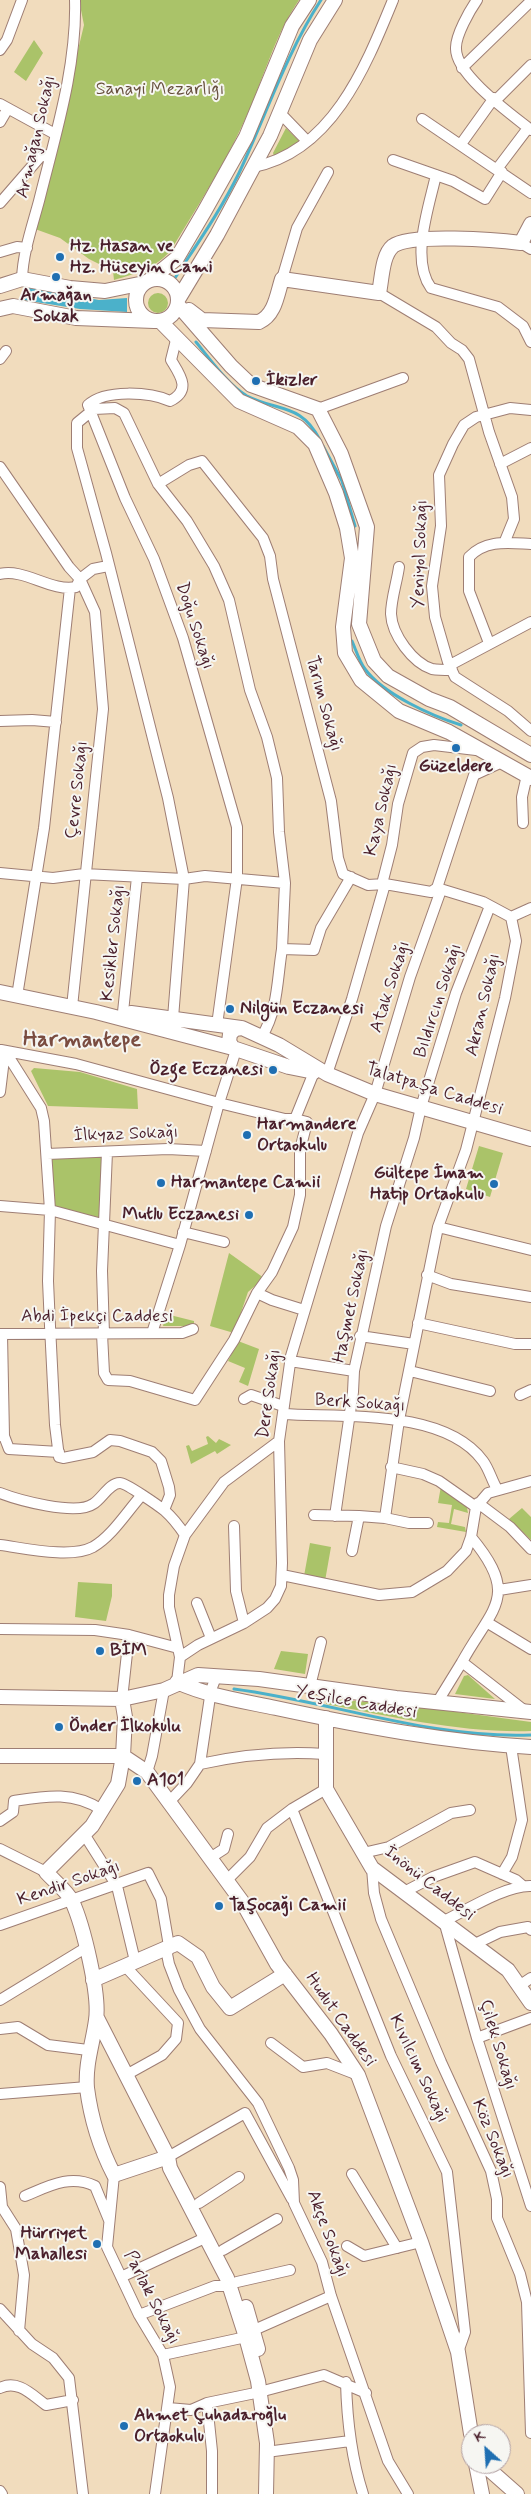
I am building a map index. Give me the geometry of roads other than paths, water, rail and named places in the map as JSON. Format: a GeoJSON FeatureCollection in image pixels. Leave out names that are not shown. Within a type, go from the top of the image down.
{"type":"FeatureCollection","features":[{"type":"Feature","properties":{"kind":"main road"},"geometry":{"type":"LineString","coordinates":[[309,0],[292,26],[246,138],[177,258],[147,282],[136,295],[138,309],[142,315],[157,321],[177,336],[239,401],[298,427],[315,444],[336,493],[347,528],[352,558],[343,627],[345,653],[361,680],[399,711],[449,732],[529,776]]}},
{"type":"Feature","properties":{"kind":"main road"},"geometry":{"type":"LineString","coordinates":[[0,309],[13,306],[76,318],[157,321],[172,316],[178,301],[217,236],[253,168],[280,113],[310,40],[335,0]]}},
{"type":"Feature","properties":{"kind":"main road"},"geometry":{"type":"LineString","coordinates":[[178,301],[202,320],[259,322],[265,319],[273,310],[282,279],[379,293],[386,259],[392,247],[405,239],[478,238],[526,246],[531,224]]}},
{"type":"Feature","properties":{"kind":"main road"},"geometry":{"type":"LineString","coordinates":[[0,286],[22,279],[70,288],[105,291],[156,279],[169,282],[177,292],[178,301],[231,366],[252,385],[318,409],[341,454],[367,527],[359,624],[366,646],[374,661],[388,676],[429,700],[450,707],[531,756]]}},
{"type":"Feature","properties":{"kind":"main road"},"geometry":{"type":"LineString","coordinates":[[347,528],[358,533],[367,527]]}},
{"type":"Feature","properties":{"kind":"main road"},"geometry":{"type":"LineString","coordinates":[[0,992],[96,1012],[235,1049]]}},
{"type":"Feature","properties":{"kind":"main road"},"geometry":{"type":"LineString","coordinates":[[96,1012],[123,1012],[242,1028]]}},
{"type":"Feature","properties":{"kind":"main road"},"geometry":{"type":"LineString","coordinates":[[235,1049],[229,1042],[230,1034],[235,1029],[242,1028]]}},
{"type":"Feature","properties":{"kind":"main road","name":"Talatpaşa Caddesi"},"geometry":{"type":"LineString","coordinates":[[242,1028],[265,1038],[320,1073]]}},
{"type":"Feature","properties":{"kind":"main road"},"geometry":{"type":"LineString","coordinates":[[259,1058],[269,1053],[271,1046],[265,1038]]}},
{"type":"Feature","properties":{"kind":"main road","name":"Talatpaşa Caddesi"},"geometry":{"type":"LineString","coordinates":[[235,1049],[259,1058],[320,1073],[375,1094],[531,1138]]}},
{"type":"Feature","properties":{"kind":"main road","name":"Yeşilce Caddesi"},"geometry":{"type":"LineString","coordinates":[[0,1697],[122,1699],[164,1690],[178,1682],[198,1675],[259,1679],[396,1698],[528,1712]]}},
{"type":"Feature","properties":{"kind":"main road","name":"Yeşilce Caddesi"},"geometry":{"type":"LineString","coordinates":[[178,1682],[210,1694],[326,1718],[421,1734],[531,1747]]}},
{"type":"Feature","properties":{"kind":"main road"},"geometry":{"type":"LineString","coordinates":[[122,1699],[125,1717],[123,1756],[118,1784],[92,1826],[46,1872],[71,1900],[87,1947],[93,1980],[96,2018],[88,2050],[87,2087],[102,2153],[114,2175],[168,2157]]}},
{"type":"Feature","properties":{"kind":"main road","name":"İnönü Caddesi"},"geometry":{"type":"LineString","coordinates":[[326,1718],[326,1789],[372,1868],[508,1970],[531,2003]]}},
{"type":"Feature","properties":{"kind":"main road"},"geometry":{"type":"LineString","coordinates":[[0,1756],[123,1756]]}},
{"type":"Feature","properties":{"kind":"main road","name":"Hudut Caddesi"},"geometry":{"type":"LineString","coordinates":[[123,1756],[147,1772],[242,1903],[284,1974],[331,2034],[358,2075],[421,2242],[458,2352],[469,2424]]}},
{"type":"Feature","properties":{"kind":"main road"},"geometry":{"type":"LineString","coordinates":[[93,1980],[178,1943],[198,1957],[213,1987],[230,2008],[284,1974]]}},
{"type":"Feature","properties":{"kind":"main road"},"geometry":{"type":"LineString","coordinates":[[96,2018],[168,2157],[170,2168],[234,2284]]}},
{"type":"Feature","properties":{"kind":"main road"},"geometry":{"type":"LineString","coordinates":[[88,2050],[110,2044]]}},
{"type":"Feature","properties":{"kind":"main road"},"geometry":{"type":"LineString","coordinates":[[168,2157],[176,2165],[199,2203],[223,2250],[250,2333],[263,2392],[274,2426],[275,2494]]}},
{"type":"Feature","properties":{"kind":"main road"},"geometry":{"type":"LineString","coordinates":[[263,2392],[267,2443],[266,2494]]}},
{"type":"Feature","properties":{"kind":"main road"},"geometry":{"type":"LineString","coordinates":[[478,2474],[482,2494]]}},
{"type":"Feature","properties":{"kind":"main road"},"geometry":{"type":"LineString","coordinates":[[494,2474],[517,2494]]}},
{"type":"Feature","properties":{"kind":"street"},"geometry":{"type":"LineString","coordinates":[[0,50],[8,40],[22,0]]}},
{"type":"Feature","properties":{"kind":"street","name":"Armağan Sokağı"},"geometry":{"type":"LineString","coordinates":[[22,279],[22,261],[51,154],[75,36],[75,0]]}},
{"type":"Feature","properties":{"kind":"street"},"geometry":{"type":"LineString","coordinates":[[253,168],[271,164],[307,141],[323,128],[355,85],[393,0]]}},
{"type":"Feature","properties":{"kind":"street"},"geometry":{"type":"LineString","coordinates":[[393,160],[469,188],[485,199],[488,198],[499,170],[530,129],[462,68],[455,48],[468,15],[478,0]]}},
{"type":"Feature","properties":{"kind":"street"},"geometry":{"type":"LineString","coordinates":[[462,68],[531,1]]}},
{"type":"Feature","properties":{"kind":"street"},"geometry":{"type":"LineString","coordinates":[[461,144],[495,99],[531,65]]}},
{"type":"Feature","properties":{"kind":"street"},"geometry":{"type":"LineString","coordinates":[[0,122],[4,107],[55,134]]}},
{"type":"Feature","properties":{"kind":"street"},"geometry":{"type":"LineString","coordinates":[[280,113],[307,141]]}},
{"type":"Feature","properties":{"kind":"street"},"geometry":{"type":"LineString","coordinates":[[422,119],[531,193]]}},
{"type":"Feature","properties":{"kind":"street"},"geometry":{"type":"LineString","coordinates":[[0,203],[40,157],[51,154]]}},
{"type":"Feature","properties":{"kind":"street"},"geometry":{"type":"LineString","coordinates":[[282,279],[298,228],[328,172]]}},
{"type":"Feature","properties":{"kind":"street"},"geometry":{"type":"LineString","coordinates":[[436,175],[421,240],[425,280],[431,288],[498,307],[523,326],[531,342]]}},
{"type":"Feature","properties":{"kind":"street"},"geometry":{"type":"LineString","coordinates":[[0,252],[21,246],[27,248]]}},
{"type":"Feature","properties":{"kind":"street"},"geometry":{"type":"LineString","coordinates":[[379,293],[436,328],[451,343],[462,350],[469,360],[484,414],[512,497],[514,513],[505,541]]}},
{"type":"Feature","properties":{"kind":"street"},"geometry":{"type":"LineString","coordinates":[[89,411],[88,405],[94,400],[102,398],[127,394],[156,395],[170,401],[179,396],[182,393],[182,378],[171,360],[177,336]]}},
{"type":"Feature","properties":{"kind":"street"},"geometry":{"type":"LineString","coordinates":[[318,409],[403,378]]}},
{"type":"Feature","properties":{"kind":"street"},"geometry":{"type":"LineString","coordinates":[[173,1018],[184,879],[168,798],[76,448],[77,423],[89,411],[116,408],[124,413],[158,484],[191,529],[214,566],[229,600],[250,690],[267,737],[277,778],[285,883],[282,949],[275,1004],[265,1038]]}},
{"type":"Feature","properties":{"kind":"street","name":"Yeniyol Sokağı"},"geometry":{"type":"LineString","coordinates":[[531,410],[510,408],[484,414],[464,425],[438,475],[441,526],[432,586],[435,618],[455,677],[508,711],[531,731]]}},
{"type":"Feature","properties":{"kind":"street","name":"Doğu Sokağı"},"geometry":{"type":"LineString","coordinates":[[89,411],[108,451],[125,498],[154,559],[183,638],[237,827],[237,878],[227,968],[217,1025]]}},
{"type":"Feature","properties":{"kind":"street"},"geometry":{"type":"LineString","coordinates":[[500,464],[531,448]]}},
{"type":"Feature","properties":{"kind":"street","name":"Tarım Sokağı"},"geometry":{"type":"LineString","coordinates":[[158,484],[189,465],[202,461],[264,538],[270,556],[277,596],[331,801],[338,858],[343,874],[351,877]]}},
{"type":"Feature","properties":{"kind":"street","name":"Çevre Sokağı"},"geometry":{"type":"LineString","coordinates":[[0,468],[68,567],[80,579],[95,612],[103,709],[72,1007]]}},
{"type":"Feature","properties":{"kind":"street"},"geometry":{"type":"LineString","coordinates":[[489,643],[469,591],[469,557],[474,552],[505,541],[531,544]]}},
{"type":"Feature","properties":{"kind":"street"},"geometry":{"type":"LineString","coordinates":[[0,574],[33,579],[53,587],[70,588],[76,587],[80,579],[93,569],[108,566]]}},
{"type":"Feature","properties":{"kind":"street"},"geometry":{"type":"LineString","coordinates":[[399,567],[391,612],[392,623],[401,640],[420,663],[433,669],[451,668],[489,643],[531,622]]}},
{"type":"Feature","properties":{"kind":"street"},"geometry":{"type":"LineString","coordinates":[[17,996],[44,828],[70,588]]}},
{"type":"Feature","properties":{"kind":"street"},"geometry":{"type":"LineString","coordinates":[[0,721],[32,720],[56,722]]}},
{"type":"Feature","properties":{"kind":"street","name":"Kaya Sokağı"},"geometry":{"type":"LineString","coordinates":[[295,1119],[320,1073],[350,1008],[383,884],[392,845],[398,804],[413,753],[434,745],[482,750]]}},
{"type":"Feature","properties":{"kind":"street","name":"Atak Sokağı"},"geometry":{"type":"LineString","coordinates":[[375,1094],[474,775],[502,762]]}},
{"type":"Feature","properties":{"kind":"street"},"geometry":{"type":"LineString","coordinates":[[523,823],[522,797],[529,776]]}},
{"type":"Feature","properties":{"kind":"street"},"geometry":{"type":"LineString","coordinates":[[0,873],[53,878],[86,874],[184,879],[205,876],[285,883]]}},
{"type":"Feature","properties":{"kind":"street","name":"Kesikler Sokağı"},"geometry":{"type":"LineString","coordinates":[[123,1012],[137,877]]}},
{"type":"Feature","properties":{"kind":"street"},"geometry":{"type":"LineString","coordinates":[[282,949],[314,950],[321,928],[351,877],[368,885],[383,884],[431,892],[439,889],[490,906],[512,917],[531,908]]}},
{"type":"Feature","properties":{"kind":"street","name":"Bıldırcın Sokağı"},"geometry":{"type":"LineString","coordinates":[[421,1107],[456,993],[490,906]]}},
{"type":"Feature","properties":{"kind":"street","name":"Akran Sokağı"},"geometry":{"type":"LineString","coordinates":[[385,1518],[399,1420],[410,1371],[427,1275],[438,1227],[466,1150],[511,968],[516,941],[512,917]]}},
{"type":"Feature","properties":{"kind":"street"},"geometry":{"type":"LineString","coordinates":[[152,1333],[180,1244],[218,1103],[235,1049]]}},
{"type":"Feature","properties":{"kind":"street"},"geometry":{"type":"LineString","coordinates":[[3,1050],[76,1064],[218,1103],[284,1119],[307,1122],[300,1150],[301,1186],[293,1228],[272,1272],[257,1293],[234,1340],[196,1400],[130,1381],[108,1380],[104,1373],[102,1271],[107,1152]]}},
{"type":"Feature","properties":{"kind":"street"},"geometry":{"type":"LineString","coordinates":[[0,1092],[3,1050]]}},
{"type":"Feature","properties":{"kind":"street"},"geometry":{"type":"LineString","coordinates":[[3,1050],[41,1108],[47,1154],[50,1210],[48,1281],[59,1457],[64,1458],[93,1452],[110,1440],[120,1441],[152,1452],[161,1461],[169,1487],[170,1495],[164,1510]]}},
{"type":"Feature","properties":{"kind":"street","name":"Dere Sokağı"},"geometry":{"type":"LineString","coordinates":[[179,1652],[244,1623],[267,1608],[275,1599],[281,1586],[278,1441],[290,1361],[358,1134],[375,1094]]}},
{"type":"Feature","properties":{"kind":"street","name":"Haşmet Sokağı"},"geometry":{"type":"LineString","coordinates":[[335,1516],[360,1336],[386,1226],[414,1138],[421,1107]]}},
{"type":"Feature","properties":{"kind":"street","name":"İlkyaz Sokağı"},"geometry":{"type":"LineString","coordinates":[[47,1154],[168,1149],[206,1151]]}},
{"type":"Feature","properties":{"kind":"street"},"geometry":{"type":"LineString","coordinates":[[0,1206],[50,1210],[180,1244]]}},
{"type":"Feature","properties":{"kind":"street"},"geometry":{"type":"LineString","coordinates":[[438,1227],[531,1250]]}},
{"type":"Feature","properties":{"kind":"street"},"geometry":{"type":"LineString","coordinates":[[183,1232],[224,1242]]}},
{"type":"Feature","properties":{"kind":"street"},"geometry":{"type":"LineString","coordinates":[[427,1275],[451,1284],[531,1297]]}},
{"type":"Feature","properties":{"kind":"street"},"geometry":{"type":"LineString","coordinates":[[257,1293],[304,1310]]}},
{"type":"Feature","properties":{"kind":"street"},"geometry":{"type":"LineString","coordinates":[[418,1323],[515,1344],[531,1344]]}},
{"type":"Feature","properties":{"kind":"street","name":"Abdi İpekçi Caddesi"},"geometry":{"type":"LineString","coordinates":[[1,1334],[182,1333],[193,1329]]}},
{"type":"Feature","properties":{"kind":"street"},"geometry":{"type":"LineString","coordinates":[[1,1334],[2,1436],[9,1449],[59,1452]]}},
{"type":"Feature","properties":{"kind":"street"},"geometry":{"type":"LineString","coordinates":[[360,1336],[414,1344]]}},
{"type":"Feature","properties":{"kind":"street"},"geometry":{"type":"LineString","coordinates":[[290,1361],[354,1371]]}},
{"type":"Feature","properties":{"kind":"street"},"geometry":{"type":"LineString","coordinates":[[410,1371],[490,1391]]}},
{"type":"Feature","properties":{"kind":"street"},"geometry":{"type":"LineString","coordinates":[[520,1395],[531,1390]]}},
{"type":"Feature","properties":{"kind":"street","name":"Berk Sokağı"},"geometry":{"type":"LineString","coordinates":[[244,1398],[251,1395],[283,1410],[399,1420],[444,1432],[468,1447],[483,1462],[497,1489]]}},
{"type":"Feature","properties":{"kind":"street"},"geometry":{"type":"LineString","coordinates":[[178,1682],[179,1652],[169,1607],[169,1595],[174,1566],[185,1535],[224,1482],[278,1441]]}},
{"type":"Feature","properties":{"kind":"street"},"geometry":{"type":"LineString","coordinates":[[391,1467],[423,1474],[438,1481],[510,1527],[531,1549]]}},
{"type":"Feature","properties":{"kind":"street"},"geometry":{"type":"LineString","coordinates":[[282,1574],[379,1595],[412,1592],[447,1571],[466,1551],[472,1537],[477,1505],[488,1493],[531,1481]]}},
{"type":"Feature","properties":{"kind":"street"},"geometry":{"type":"LineString","coordinates":[[0,1493],[25,1503],[65,1508],[93,1505],[118,1483],[123,1484],[164,1510],[185,1535]]}},
{"type":"Feature","properties":{"kind":"street"},"geometry":{"type":"LineString","coordinates":[[0,1545],[58,1552],[78,1552],[91,1548],[106,1536],[141,1496]]}},
{"type":"Feature","properties":{"kind":"street"},"geometry":{"type":"LineString","coordinates":[[314,1516],[359,1516],[385,1518],[410,1523],[428,1523]]}},
{"type":"Feature","properties":{"kind":"street"},"geometry":{"type":"LineString","coordinates":[[352,1551],[359,1516]]}},
{"type":"Feature","properties":{"kind":"street"},"geometry":{"type":"LineString","coordinates":[[234,1526],[236,1591],[244,1623]]}},
{"type":"Feature","properties":{"kind":"street"},"geometry":{"type":"LineString","coordinates":[[438,1701],[488,1623],[499,1590],[496,1575],[488,1558],[472,1537]]}},
{"type":"Feature","properties":{"kind":"street"},"geometry":{"type":"LineString","coordinates":[[499,1590],[531,1585]]}},
{"type":"Feature","properties":{"kind":"street"},"geometry":{"type":"LineString","coordinates":[[197,1603],[211,1638]]}},
{"type":"Feature","properties":{"kind":"street"},"geometry":{"type":"LineString","coordinates":[[488,1623],[531,1649]]}},
{"type":"Feature","properties":{"kind":"street"},"geometry":{"type":"LineString","coordinates":[[0,1628],[94,1630],[129,1635],[179,1652]]}},
{"type":"Feature","properties":{"kind":"street"},"geometry":{"type":"LineString","coordinates":[[122,1699],[129,1635]]}},
{"type":"Feature","properties":{"kind":"street"},"geometry":{"type":"LineString","coordinates":[[310,1686],[321,1642]]}},
{"type":"Feature","properties":{"kind":"street"},"geometry":{"type":"LineString","coordinates":[[462,1662],[528,1712]]}},
{"type":"Feature","properties":{"kind":"street"},"geometry":{"type":"LineString","coordinates":[[169,1802],[187,1783],[200,1764],[210,1694],[216,1677]]}},
{"type":"Feature","properties":{"kind":"street"},"geometry":{"type":"LineString","coordinates":[[147,1772],[152,1756],[164,1690]]}},
{"type":"Feature","properties":{"kind":"street"},"geometry":{"type":"LineString","coordinates":[[502,1874],[512,1857],[527,1819],[510,1746]]}},
{"type":"Feature","properties":{"kind":"street"},"geometry":{"type":"LineString","coordinates":[[200,1764],[238,1756],[302,1752],[325,1754]]}},
{"type":"Feature","properties":{"kind":"street"},"geometry":{"type":"LineString","coordinates":[[226,1881],[250,1857],[267,1828],[292,1809],[326,1789]]}},
{"type":"Feature","properties":{"kind":"street"},"geometry":{"type":"LineString","coordinates":[[0,1821],[13,1812],[14,1801],[54,1795],[89,1801],[102,1810]]}},
{"type":"Feature","properties":{"kind":"street","name":"Kıvılcım Sokağı"},"geometry":{"type":"LineString","coordinates":[[292,1809],[391,2056],[447,2172],[465,2332],[458,2352]]}},
{"type":"Feature","properties":{"kind":"street"},"geometry":{"type":"LineString","coordinates":[[363,1853],[389,1847],[451,1813],[470,1810]]}},
{"type":"Feature","properties":{"kind":"street"},"geometry":{"type":"LineString","coordinates":[[84,1834],[117,1886],[130,1964],[178,2023],[176,2039],[162,2055],[126,2075]]}},
{"type":"Feature","properties":{"kind":"street"},"geometry":{"type":"LineString","coordinates":[[210,1858],[224,1849],[228,1834]]}},
{"type":"Feature","properties":{"kind":"street"},"geometry":{"type":"LineString","coordinates":[[0,1849],[46,1872]]}},
{"type":"Feature","properties":{"kind":"street"},"geometry":{"type":"LineString","coordinates":[[404,1892],[433,1877],[475,1862],[527,1886]]}},
{"type":"Feature","properties":{"kind":"street","name":"Köz Sokağı"},"geometry":{"type":"LineString","coordinates":[[372,1868],[374,1893],[381,1919],[441,2062],[491,2171],[497,2199],[497,2218],[520,2274],[527,2302],[531,2433]]}},
{"type":"Feature","properties":{"kind":"street","name":"Kendir Sokağı"},"geometry":{"type":"LineString","coordinates":[[0,1925],[117,1886],[148,1873]]}},
{"type":"Feature","properties":{"kind":"street","name":"Akçe Sokağı"},"geometry":{"type":"LineString","coordinates":[[148,1873],[161,1899],[169,1946],[167,1954],[178,1990],[234,2076],[258,2103],[288,2168],[293,2180],[294,2203],[322,2262],[331,2296],[388,2461],[408,2494]]}},
{"type":"Feature","properties":{"kind":"street"},"geometry":{"type":"LineString","coordinates":[[444,1921],[527,1886]]}},
{"type":"Feature","properties":{"kind":"street","name":"Çilek Sokağı"},"geometry":{"type":"LineString","coordinates":[[444,1921],[477,2038],[531,2206]]}},
{"type":"Feature","properties":{"kind":"street"},"geometry":{"type":"LineString","coordinates":[[475,1944],[500,1932],[528,1928],[531,1930]]}},
{"type":"Feature","properties":{"kind":"street"},"geometry":{"type":"LineString","coordinates":[[0,2000],[87,1947]]}},
{"type":"Feature","properties":{"kind":"street"},"geometry":{"type":"LineString","coordinates":[[519,1986],[531,1978]]}},
{"type":"Feature","properties":{"kind":"street"},"geometry":{"type":"LineString","coordinates":[[477,2038],[531,2018]]}},
{"type":"Feature","properties":{"kind":"street"},"geometry":{"type":"LineString","coordinates":[[0,2029],[18,2027],[48,2045],[88,2050]]}},
{"type":"Feature","properties":{"kind":"street"},"geometry":{"type":"LineString","coordinates":[[271,2043],[303,2067],[327,2063],[358,2075]]}},
{"type":"Feature","properties":{"kind":"street"},"geometry":{"type":"LineString","coordinates":[[0,2094],[87,2087]]}},
{"type":"Feature","properties":{"kind":"street"},"geometry":{"type":"LineString","coordinates":[[168,2157],[244,2113],[294,2203]]}},
{"type":"Feature","properties":{"kind":"street"},"geometry":{"type":"LineString","coordinates":[[352,2174],[397,2248]]}},
{"type":"Feature","properties":{"kind":"street","name":"Parlak Sokağı"},"geometry":{"type":"LineString","coordinates":[[114,2175],[107,2247],[139,2315],[163,2355],[170,2387],[155,2494]]}},
{"type":"Feature","properties":{"kind":"street"},"geometry":{"type":"LineString","coordinates":[[199,2203],[239,2177]]}},
{"type":"Feature","properties":{"kind":"street"},"geometry":{"type":"LineString","coordinates":[[25,2196],[60,2181],[83,2180],[95,2186],[109,2221]]}},
{"type":"Feature","properties":{"kind":"street"},"geometry":{"type":"LineString","coordinates":[[0,2187],[1,2208],[16,2229],[24,2275],[19,2331]]}},
{"type":"Feature","properties":{"kind":"street"},"geometry":{"type":"LineString","coordinates":[[223,2250],[277,2219]]}},
{"type":"Feature","properties":{"kind":"street"},"geometry":{"type":"LineString","coordinates":[[121,2277],[207,2237]]}},
{"type":"Feature","properties":{"kind":"street"},"geometry":{"type":"LineString","coordinates":[[347,2246],[364,2256],[421,2242]]}},
{"type":"Feature","properties":{"kind":"street"},"geometry":{"type":"LineString","coordinates":[[139,2315],[215,2286],[234,2284],[290,2270]]}},
{"type":"Feature","properties":{"kind":"street"},"geometry":{"type":"LineString","coordinates":[[163,2355],[250,2333],[331,2296]]}},
{"type":"Feature","properties":{"kind":"street"},"geometry":{"type":"LineString","coordinates":[[0,2309],[32,2344],[53,2358],[69,2378],[83,2494]]}},
{"type":"Feature","properties":{"kind":"street"},"geometry":{"type":"LineString","coordinates":[[168,2408],[191,2410],[207,2403],[263,2392],[324,2375],[346,2382],[366,2393]]}},
{"type":"Feature","properties":{"kind":"street"},"geometry":{"type":"LineString","coordinates":[[346,2382],[348,2430],[356,2473],[363,2494]]}},
{"type":"Feature","properties":{"kind":"street"},"geometry":{"type":"LineString","coordinates":[[0,2388],[5,2385],[19,2386],[46,2405],[73,2400]]}},
{"type":"Feature","properties":{"kind":"street"},"geometry":{"type":"LineString","coordinates":[[207,2403],[212,2451],[212,2494]]}},
{"type":"Feature","properties":{"kind":"street"},"geometry":{"type":"LineString","coordinates":[[274,2451],[350,2441]]}},
{"type":"Feature","properties":{"kind":"street"},"geometry":{"type":"LineString","coordinates":[[0,2490],[2,2494]]}},
{"type":"Feature","properties":{"kind":"water"},"geometry":{"type":"Polygon","coordinates":[[[24,287],[99,300],[127,298],[127,312],[80,309],[23,300],[24,287]]]}},
{"type":"Feature","properties":{"kind":"waterway"},"geometry":{"type":"LineString","coordinates":[[175,278],[232,187],[287,63],[321,0]]}},
{"type":"Feature","properties":{"kind":"waterway"},"geometry":{"type":"LineString","coordinates":[[196,342],[233,386],[247,396],[297,414],[313,428],[320,440]]}},
{"type":"Feature","properties":{"kind":"waterway"},"geometry":{"type":"LineString","coordinates":[[323,446],[342,481],[355,526]]}},
{"type":"Feature","properties":{"kind":"waterway"},"geometry":{"type":"LineString","coordinates":[[352,641],[365,669],[384,687],[423,710],[461,725]]}},
{"type":"Feature","properties":{"kind":"waterway"},"geometry":{"type":"LineString","coordinates":[[234,1689],[308,1702],[419,1726],[493,1735],[531,1735]]}},
{"type":"Feature","properties":{"kind":"place","name":"Hz. Hasan ve Hz. Hüseyin Cami"},"geometry":{"type":"Point","coordinates":[60,257]}},
{"type":"Feature","properties":{"kind":"place","name":"Armağan Sokak"},"geometry":{"type":"Point","coordinates":[56,277]}},
{"type":"Feature","properties":{"kind":"place","name":"İkizler"},"geometry":{"type":"Point","coordinates":[256,381]}},
{"type":"Feature","properties":{"kind":"place","name":"Güzeldere"},"geometry":{"type":"Point","coordinates":[456,748]}},
{"type":"Feature","properties":{"kind":"place","name":"Nilgün Eczanesi"},"geometry":{"type":"Point","coordinates":[230,1009]}},
{"type":"Feature","properties":{"kind":"place","name":"Özge Eczanesi"},"geometry":{"type":"Point","coordinates":[273,1070]}},
{"type":"Feature","properties":{"kind":"place","name":"Harmandere Ortaokulu"},"geometry":{"type":"Point","coordinates":[247,1135]}},
{"type":"Feature","properties":{"kind":"place","name":"Harmantepe Camii"},"geometry":{"type":"Point","coordinates":[161,1183]}},
{"type":"Feature","properties":{"kind":"place","name":"Gültepe İmam Hatip Ortaokulu"},"geometry":{"type":"Point","coordinates":[494,1184]}},
{"type":"Feature","properties":{"kind":"place","name":"Mutlu Eczanesi"},"geometry":{"type":"Point","coordinates":[249,1215]}},
{"type":"Feature","properties":{"kind":"place","name":"BİM"},"geometry":{"type":"Point","coordinates":[100,1651]}},
{"type":"Feature","properties":{"kind":"place","name":"Önder İlkokulu"},"geometry":{"type":"Point","coordinates":[59,1727]}},
{"type":"Feature","properties":{"kind":"place","name":"A101"},"geometry":{"type":"Point","coordinates":[137,1781]}},
{"type":"Feature","properties":{"kind":"place","name":"Taşocağı Camii"},"geometry":{"type":"Point","coordinates":[219,1906]}},
{"type":"Feature","properties":{"kind":"place","name":"Hürriyet Mahallesi"},"geometry":{"type":"Point","coordinates":[97,2244]}},
{"type":"Feature","properties":{"kind":"place","name":"Ahmet Çuhadaroğlu Ortaokulu"},"geometry":{"type":"Point","coordinates":[124,2426]}},
{"type":"Feature","properties":{"kind":"district","name":"Harmantepe"},"geometry":{"type":"Point","coordinates":[82,1041]}},
{"type":"Feature","properties":{"kind":"park label","name":"Sanayi Mezarlığı"},"geometry":{"type":"Point","coordinates":[160,90]}}]}
